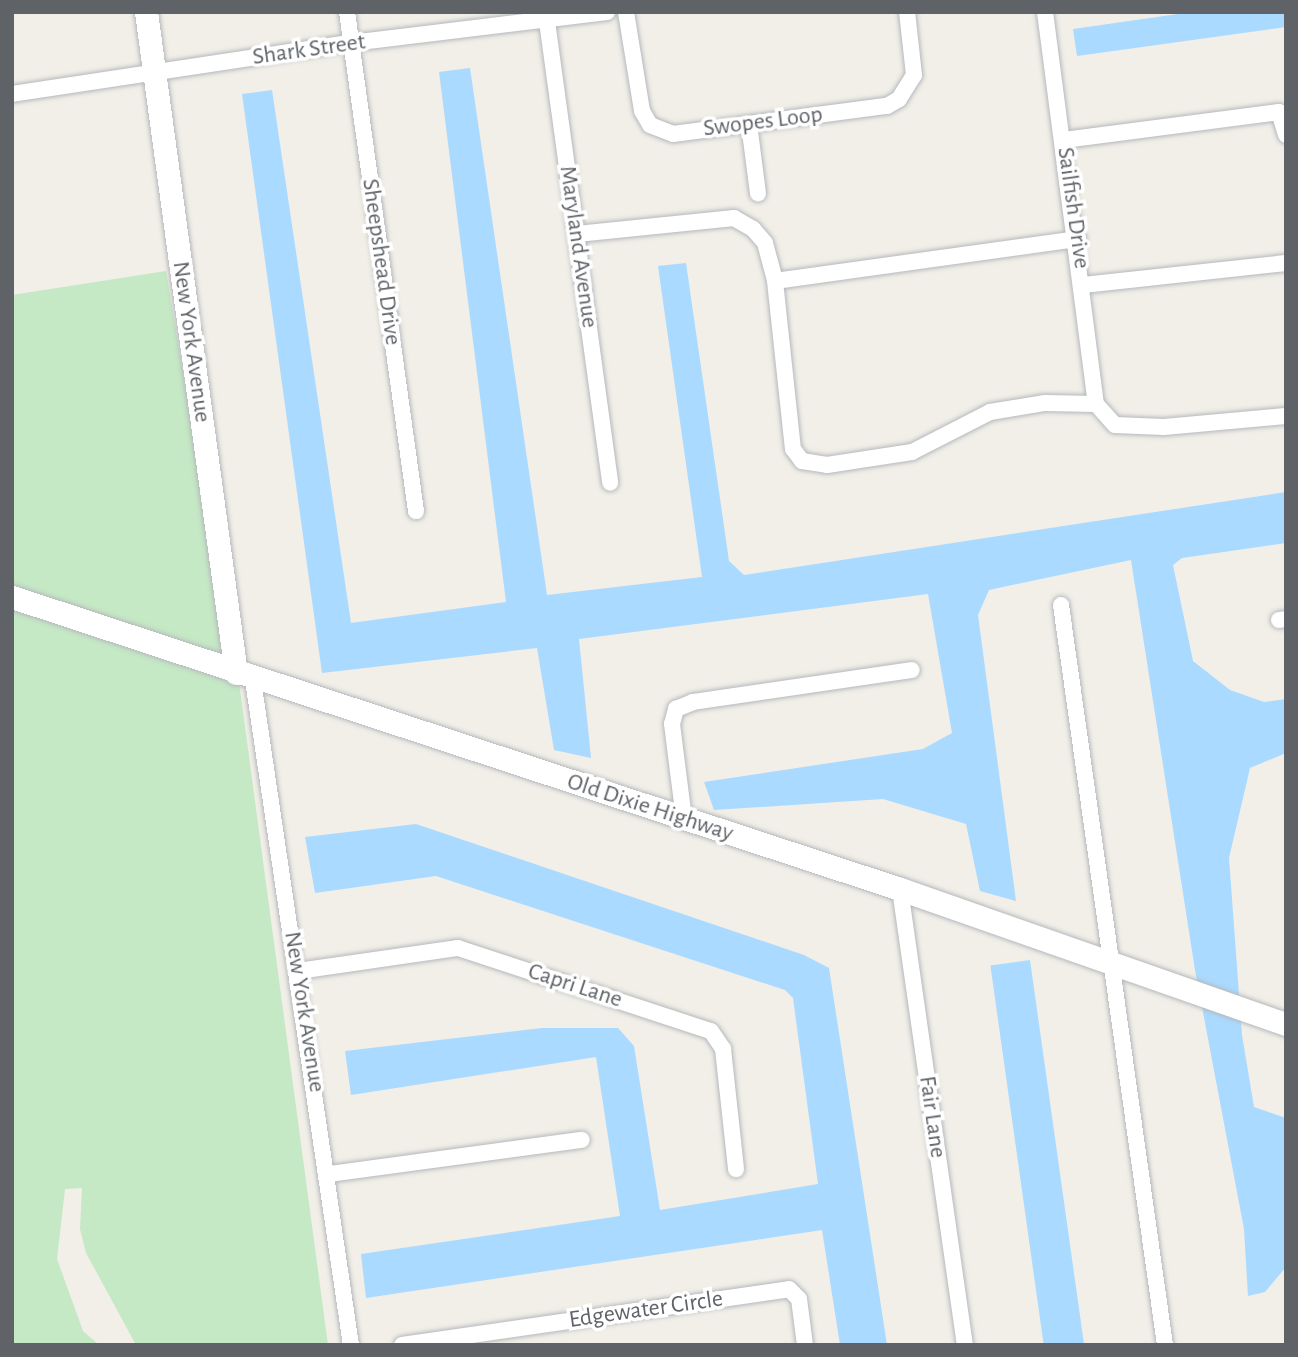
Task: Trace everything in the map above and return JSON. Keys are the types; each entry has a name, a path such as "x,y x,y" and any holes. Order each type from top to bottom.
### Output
{"street":[{"name":"New York Avenue","path":"146,12 244,676 298,971 329,1174 351,1345"},
{"name":"Sheepshead Drive","path":"347,12 416,511"},
{"name":"Shark Street","path":"12,94 351,43 546,17 607,12"},
{"name":"Swopes Loop","path":"626,12 642,111 650,125 673,134 887,106 899,99 914,75 907,12"},
{"name":"Sailfish Drive","path":"1045,12 1078,239 1096,404"},
{"name":"Maryland Avenue","path":"546,17 610,483"},
{"path":"1064,140 1279,111 1286,135"},
{"path":"749,124 758,193"},
{"path":"577,234 734,218 753,229 765,243 775,281 793,449 802,461 827,465 912,452 990,411 1045,402 1096,404 1115,425 1164,427 1286,416"},
{"path":"775,281 1078,239"},
{"path":"1083,285 1286,263"},
{"name":"Old Dixie Highway","path":"12,597 244,676 900,889 1112,966 1286,1024"},
{"path":"1061,605 1165,1345"},
{"path":"684,819 672,724 676,709 692,702 912,670"},
{"name":"Fair Lane","path":"900,889 965,1345"},
{"name":"Capri Lane","path":"298,971 458,948 711,1031 723,1049 736,1168"},
{"path":"329,1174 582,1140"},
{"name":"Edgewater Circle","path":"402,1345 789,1289 799,1299 804,1345"}],"green space":[{"path":"166,271 202,486 226,662 12,585 12,295"},
{"path":"12,605 239,682 328,1345 136,1345 86,1253 80,1229 82,1188 65,1189 57,1259 83,1331 99,1345 12,1345"}],"water":[{"path":"1192,12 1286,12 1286,27 1077,56 1073,29"},
{"path":"470,68 547,595 702,577 658,266 686,263 729,561 744,575 1286,492 1286,543 1182,558 1173,565 1193,661 1230,690 1264,702 1286,699 1286,753 1250,768 1229,858 1242,1035 1254,1107 1286,1118 1286,1267 1265,1292 1248,1296 1244,1229 1195,970 1131,560 989,590 978,615 1016,901 980,891 966,824 883,799 714,810 704,782 923,749 952,733 928,594 579,639 591,758 554,750 537,648 322,673 242,94 272,90 351,623 506,602 439,72"},
{"path":"416,824 804,955 829,968 887,1345 840,1345 822,1230 366,1298 361,1254 620,1216 596,1057 351,1095 345,1051 542,1028 618,1028 634,1046 660,1210 818,1184 793,998 785,990 436,876 315,893 305,837"},
{"path":"1030,960 1084,1345 1044,1345 990,966"}]}
